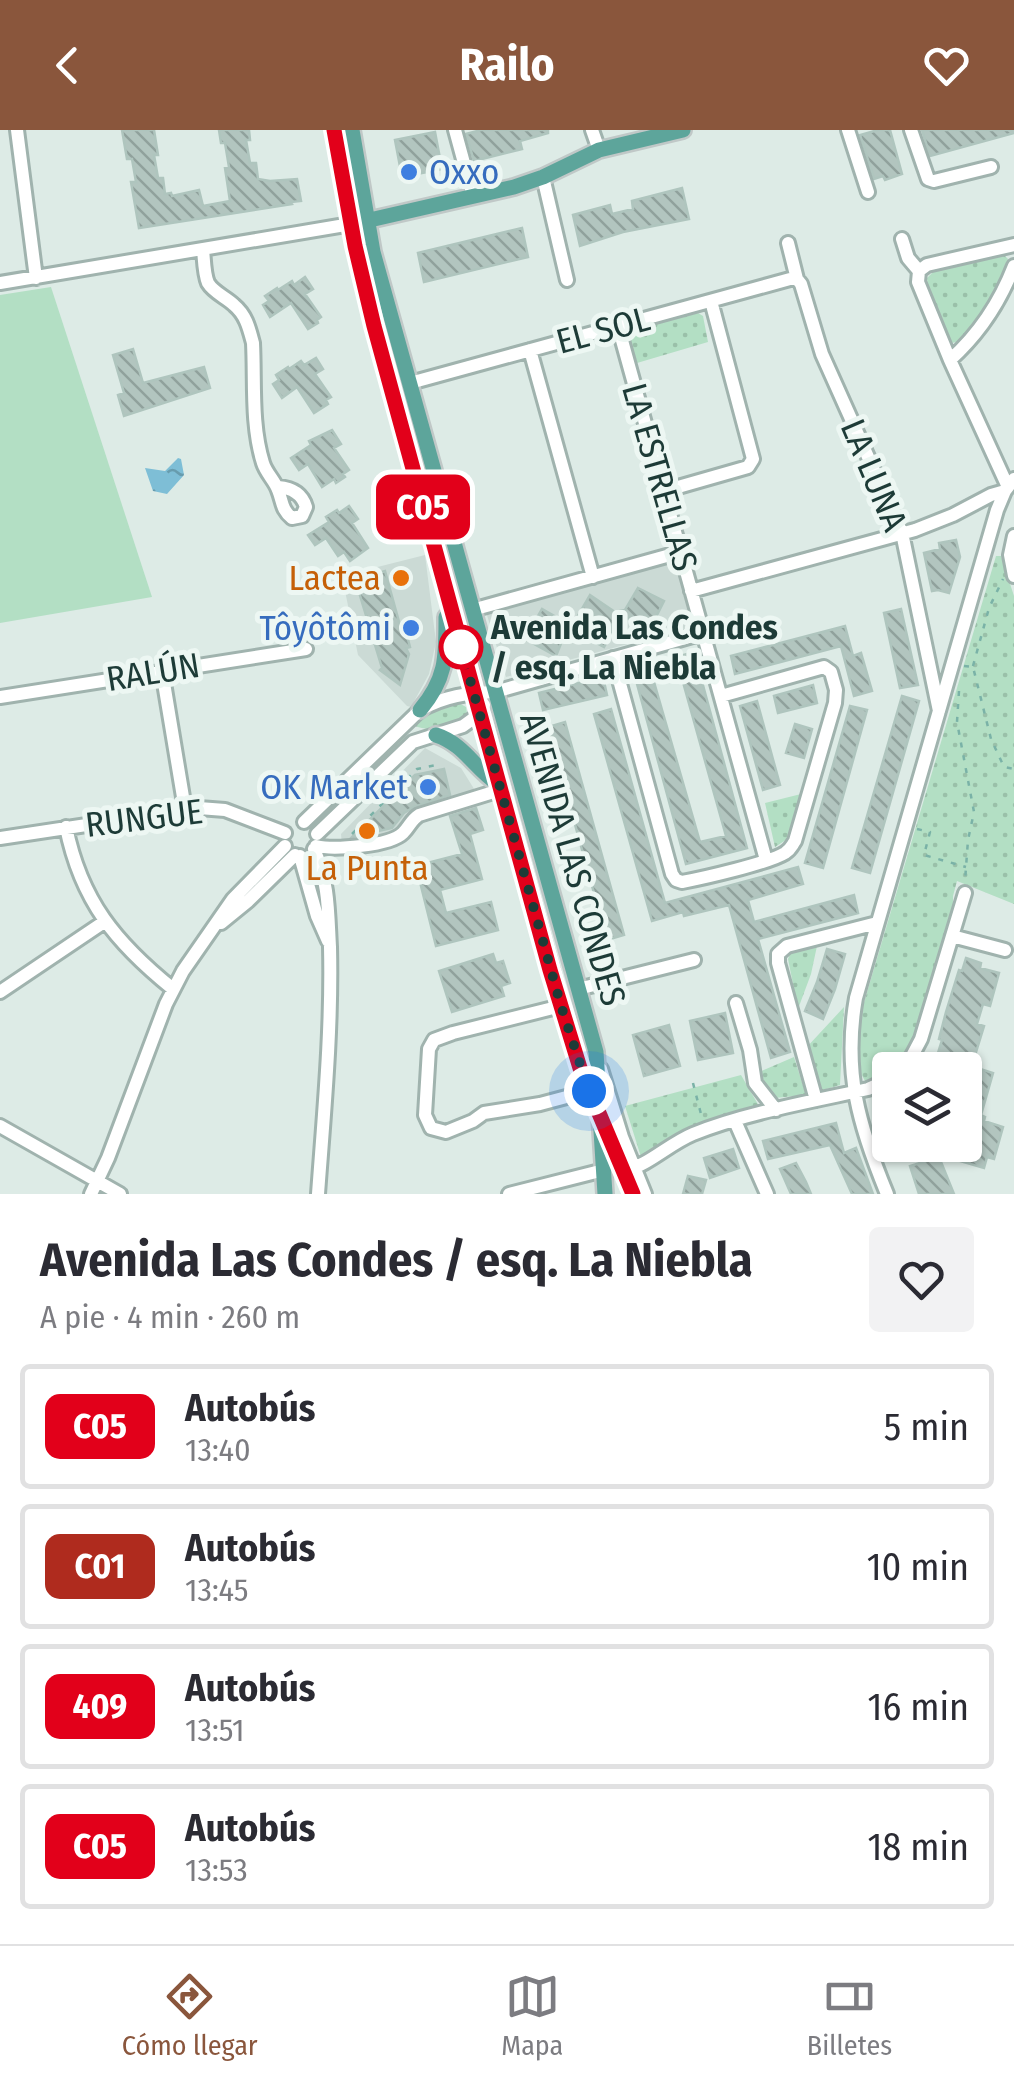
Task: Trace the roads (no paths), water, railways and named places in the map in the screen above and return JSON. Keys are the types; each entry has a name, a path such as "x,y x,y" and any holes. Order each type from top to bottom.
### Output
{"main road":[{"name":"AVENIDA LAS CONDES","path":"334,130 410,383 596,1052"},
{"name":"AVENIDA LAS CONDES","path":"352,130 359,222 374,326 561,1006 600,1118"},
{"path":"359,222 514,187 599,150 683,130"},
{"path":"414,716 437,688 443,671 446,592"},
{"path":"430,736 458,746 500,787"},
{"path":"596,1052 606,1194"}],"street":[{"path":"17,130 36,278"},
{"path":"455,130 473,196"},
{"path":"592,130 599,150"},
{"path":"848,130 868,192"},
{"path":"911,130 928,179 934,181 991,168"},
{"path":"543,177 567,280"},
{"path":"0,283 359,222"},
{"path":"902,239 908,258 919,271 918,282 950,360 1009,485"},
{"name":"LA LUNA","path":"788,243 822,354 902,533 940,714"},
{"path":"919,271 927,265 1014,245"},
{"path":"203,249 210,286 234,304 249,328 257,435 270,480 278,487"},
{"path":"950,360 980,329 1014,266"},
{"name":"EL SOL","path":"410,383 796,279"},
{"path":"664,491 748,467 754,459 710,301"},
{"name":"LA ESTRELLAS","path":"618,326 766,860"},
{"path":"530,350 593,577"},
{"path":"692,590 938,522 1009,485"},
{"path":"887,1194 864,1134 854,1092 853,1016 997,510 1009,485"},
{"path":"1014,536 1010,555 1014,576"},
{"path":"472,610 681,552"},
{"path":"329,944 291,848 292,824 304,822 414,716 446,697 495,692 703,633"},
{"name":"RALÚN","path":"0,697 306,648"},
{"path":"613,658 676,880 686,882 766,860 790,849 836,690 831,672 820,667 721,696"},
{"path":"162,671 186,809"},
{"path":"291,848 310,853 404,749 413,742 462,726 495,692"},
{"path":"414,716 412,734 430,736"},
{"path":"316,843 336,849 395,838 419,815 500,787"},
{"name":"RUNGUE","path":"0,838 186,809 224,810 291,848"},
{"path":"304,822 309,824 316,843 328,893 331,1010 318,1194"},
{"path":"66,828 81,878 104,922 173,989"},
{"path":"94,1188 159,1020 188,963 240,891 291,848"},
{"path":"914,1052 964,894"},
{"path":"0,992 104,922"},
{"path":"816,1100 778,954 787,946 877,922"},
{"path":"952,936 1005,950"},
{"path":"578,989 694,960"},
{"path":"736,1004 755,1083 776,1110"},
{"path":"561,1006 434,1040 428,1050 427,1122 431,1128 446,1132 484,1113 589,1091"},
{"name":"AVENIDA LAS CONDES","path":"596,1052 622,1137 634,1194"},
{"path":"629,1170 705,1129 872,1088"},
{"name":"AVENIDA LAS CONDES","path":"600,1118 645,1194"},
{"path":"735,1120 767,1194"},
{"path":"0,1126 94,1188 120,1194"},
{"path":"509,1194 604,1170"}],"water":[{"path":"178,458 184,475 167,494 153,491 145,468 165,471"}],"place":[{"name":"Oxxo","path":"409,172"},
{"name":"Lactea","path":"401,578"},
{"name":"Tôyôtômi","path":"411,628"},
{"name":"Avenida Las Condes / esq. La Niebla","path":"461,647"},
{"name":"OK Market","path":"428,787"},
{"name":"La Punta","path":"367,831"}]}
